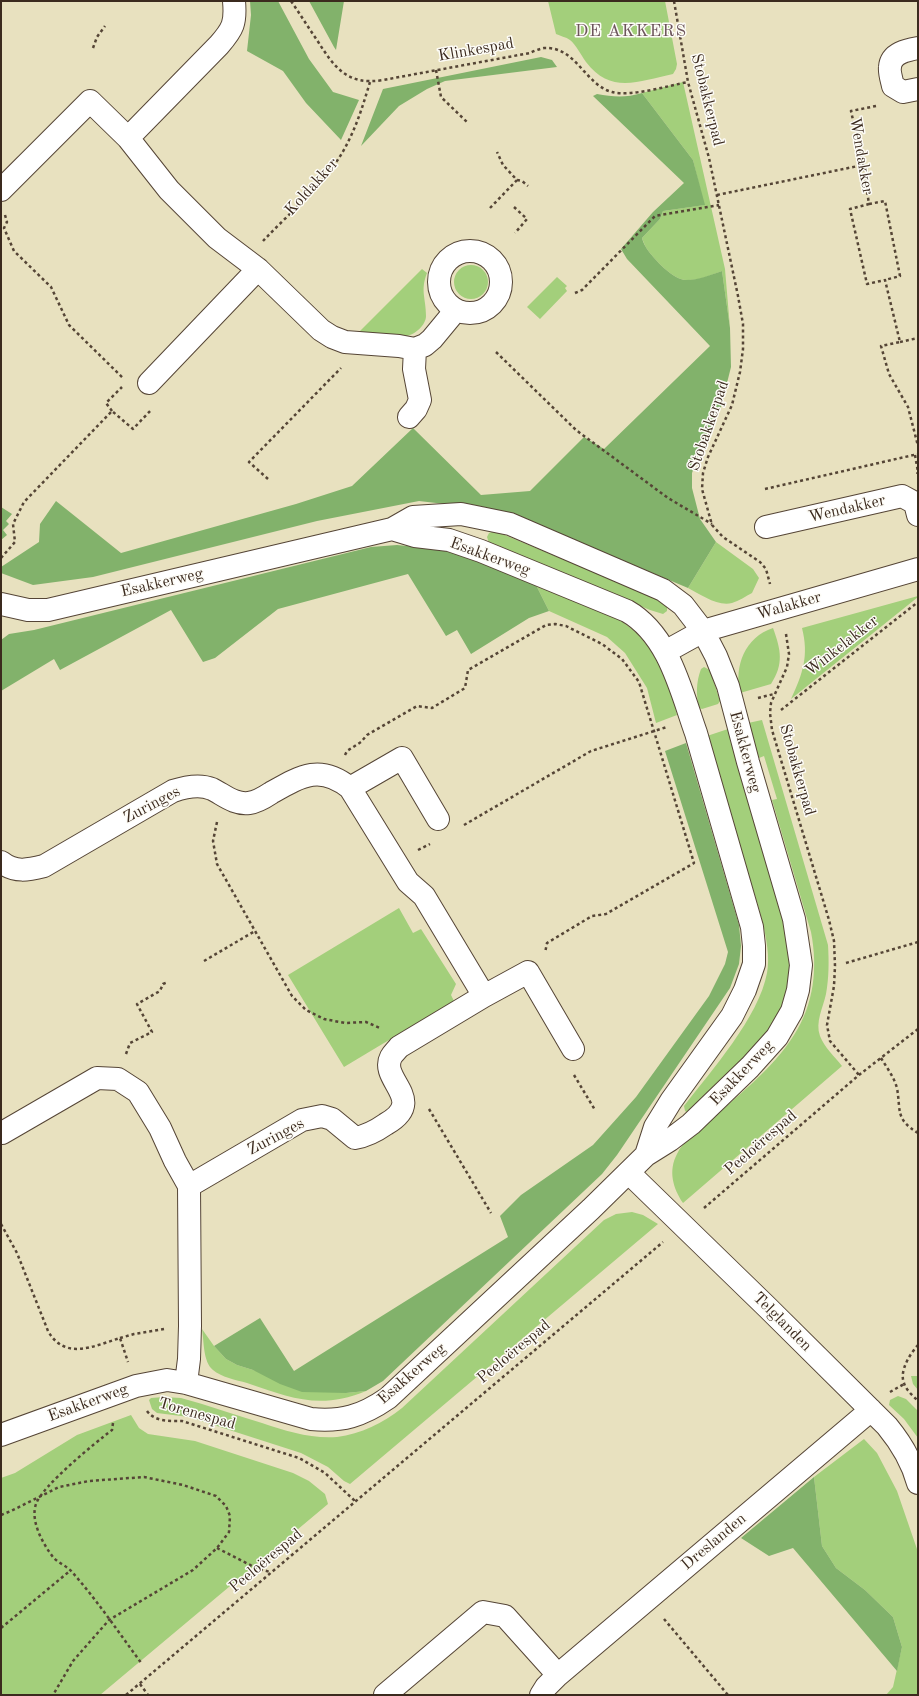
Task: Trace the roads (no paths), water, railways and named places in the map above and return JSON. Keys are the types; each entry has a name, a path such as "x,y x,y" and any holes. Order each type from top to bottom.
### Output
{"street":[{"path":"128,138 232,30 236,14 234,1"},
{"path":"918,48 905,51 894,57 890,66 893,86 904,92 918,89"},
{"path":"2,199 90,101 128,138 169,190 217,238 252,264 321,330 332,337 345,342 399,346 415,349 425,346 432,340 456,310"},
{"path":"149,383 252,264"},
{"path":"409,417 420,400 414,369 415,349"},
{"name":"Wendakker","path":"766,527 902,496 915,503 918,515"},
{"name":"Esakkerweg","path":"1,604 28,610 48,610 392,529 413,517 461,514 510,524 663,590 683,605 703,631 716,656 728,686 748,762 794,919 800,965 798,990 792,1011 777,1037 750,1067 691,1124 670,1140 646,1155 629,1173 400,1387 376,1406 346,1419 329,1421 311,1419 186,1383 167,1380 136,1386 1,1435"},
{"name":"Esakkerweg","path":"392,529 415,536 449,540 481,550 636,616 651,632 665,652 685,701 752,927 754,964 745,990 732,1016 655,1127 646,1155"},
{"name":"Walakker","path":"665,652 703,631 918,570"},
{"path":"438,820 402,758 344,784 408,882 424,896 484,996 528,972 573,1049"},
{"name":"Zuringes","path":"1,862 6,866 21,870 44,866 173,791 195,786 212,789 222,796 243,804 252,803 294,780 321,774 344,784"},
{"name":"Zuringes","path":"189,1186 302,1120 322,1116 332,1119 355,1138 366,1136 398,1117 401,1114 403,1104 402,1094 392,1075 390,1066 391,1057 399,1047 484,996"},
{"path":"2,1133 97,1078 118,1079 138,1092 160,1128 175,1161 189,1186 190,1326 189,1359 186,1383"},
{"name":"Telglanden","path":"629,1173 871,1410 899,1441 908,1457 918,1483"},
{"name":"Dreslanden","path":"541,1695 558,1675 871,1410"},
{"path":"385,1695 483,1612 505,1616 558,1675"}],"district":[{"name":"DE AKKERS","path":"631,32"}]}
